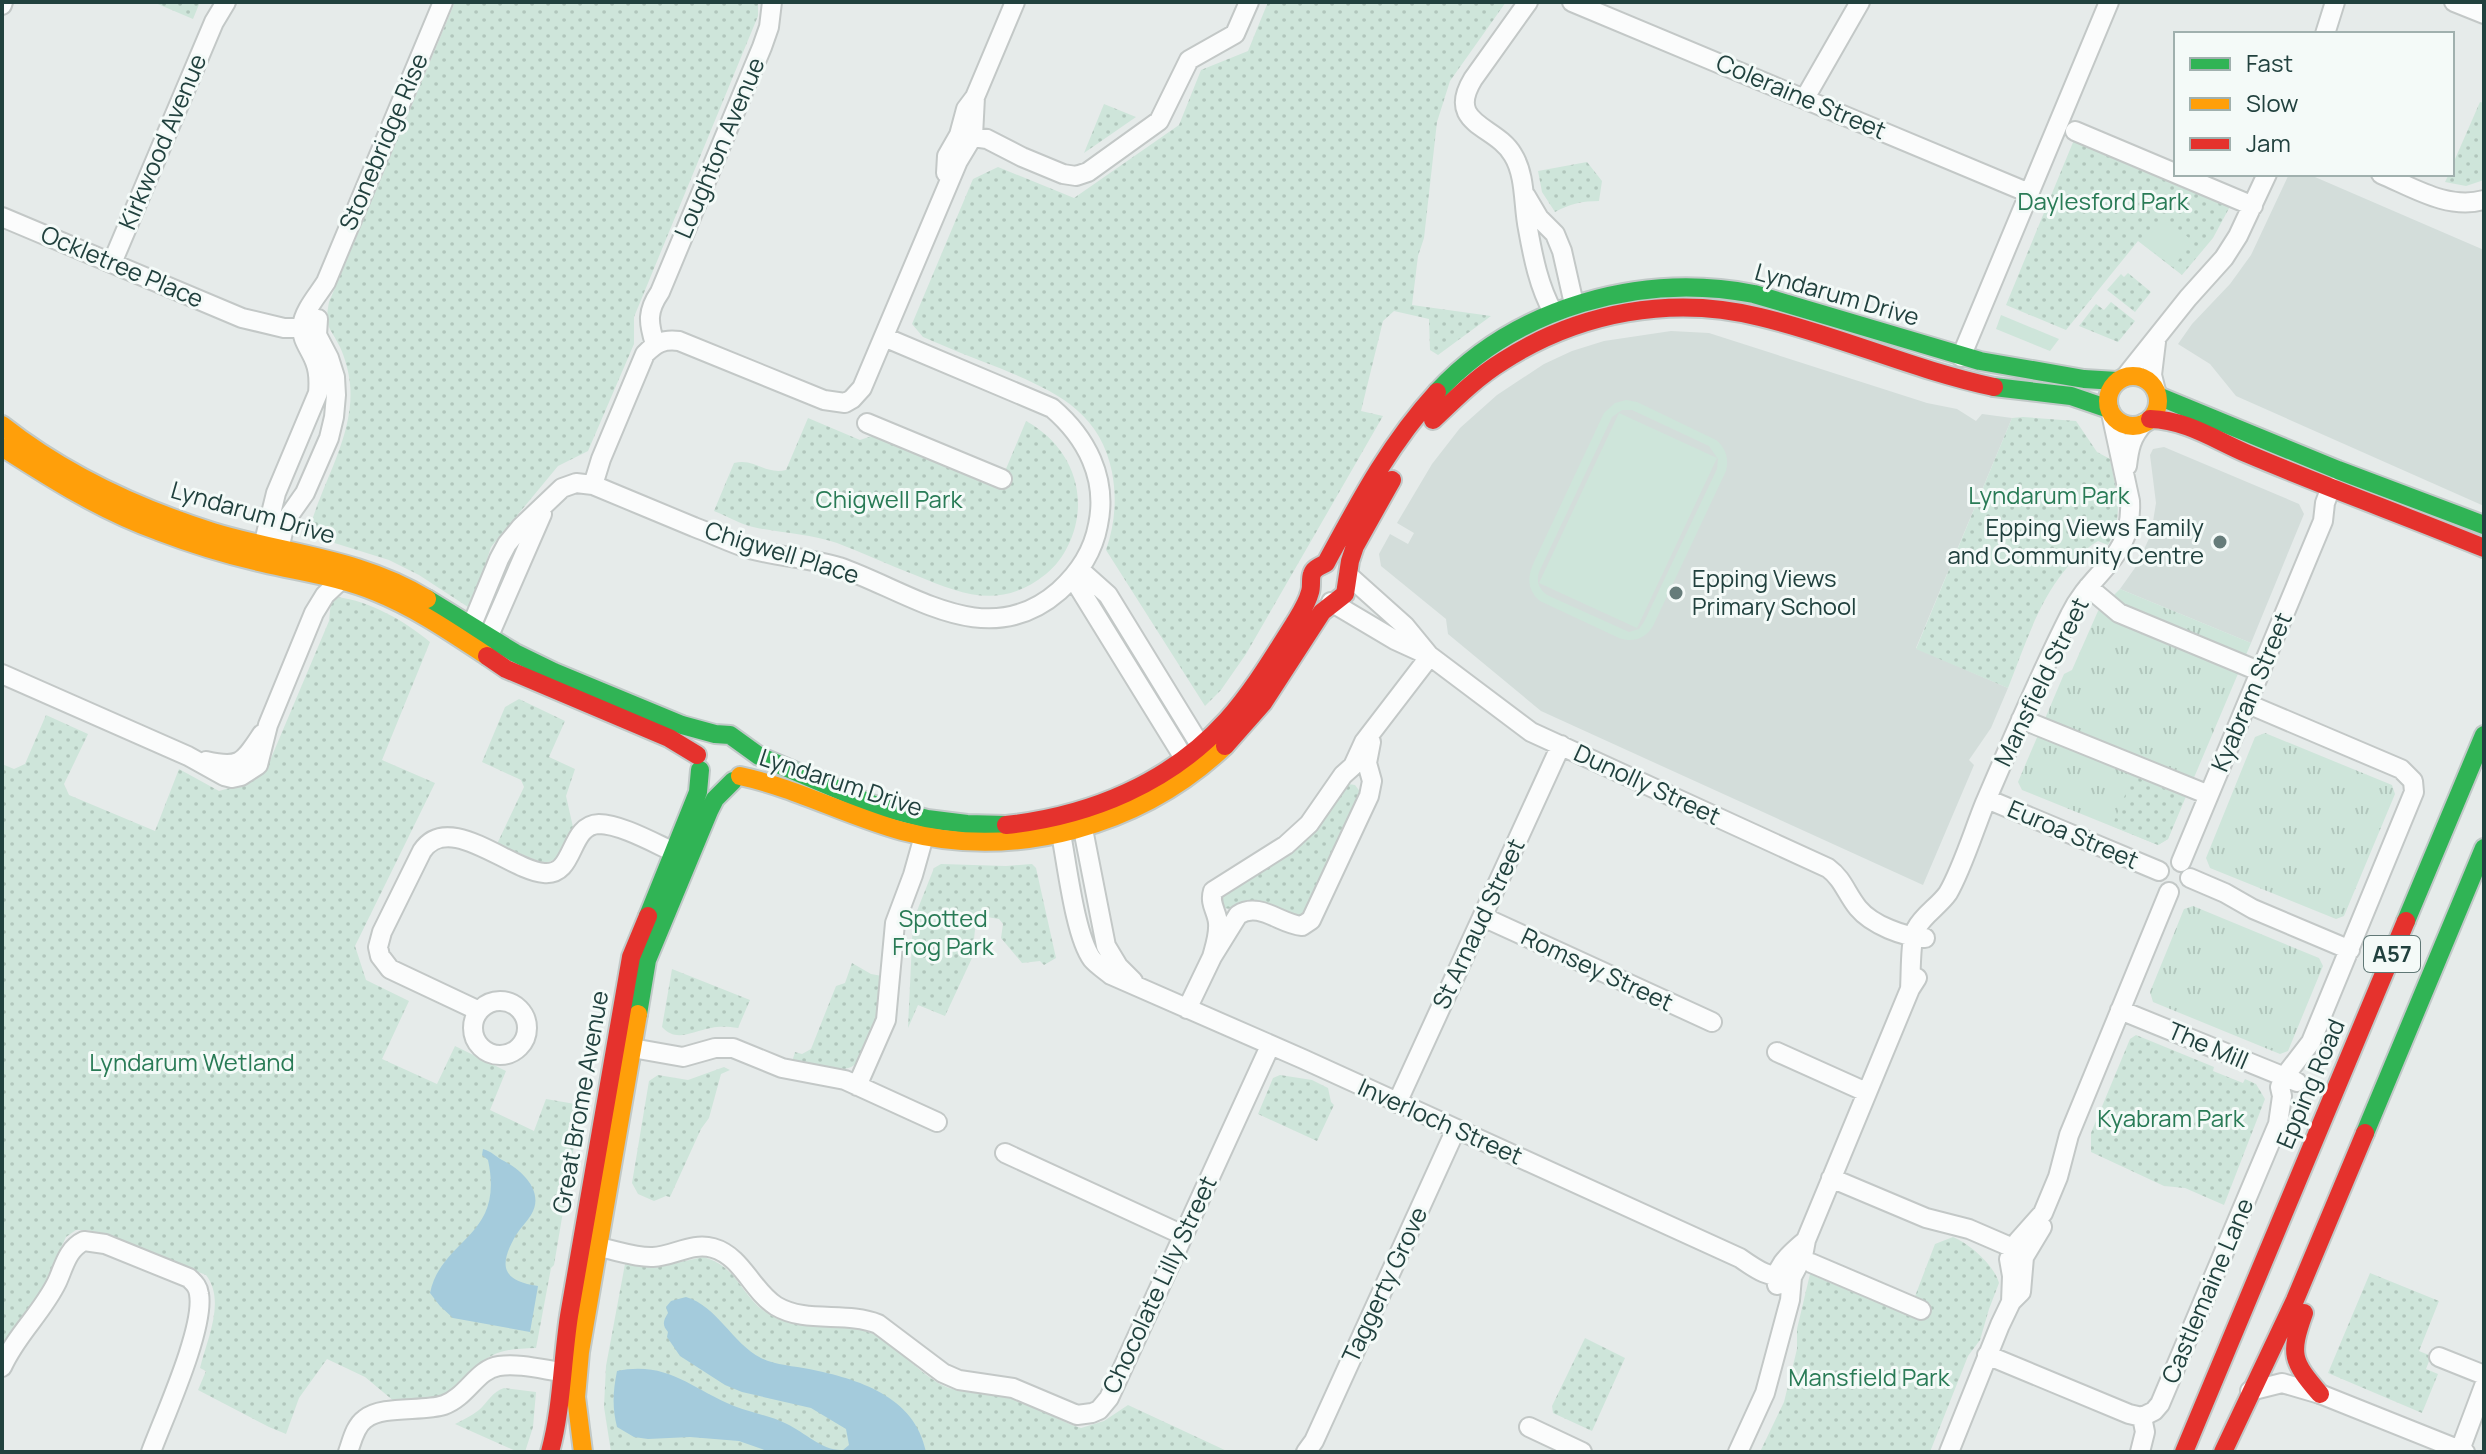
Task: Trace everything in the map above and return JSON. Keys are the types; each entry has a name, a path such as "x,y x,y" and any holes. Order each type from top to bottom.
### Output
{"street":[{"name":"Kirkwood Avenue","path":"214,22 219,2"},
{"name":"Kirkwood Avenue","path":"112,263 214,22 226,2"},
{"name":"Stonebridge Rise","path":"310,333 326,282 443,2"},
{"name":"Loughton Avenue","path":"660,342 660,292 762,47 769,27 772,2"},
{"path":"967,139 966,109 975,97 1015,2"},
{"path":"476,640 546,504 568,485 593,485 645,354 660,342 679,341 837,403 852,399 862,388 947,188 947,156 967,139 987,139 1063,174 1076,176 1088,172 1159,121 1189,60 1235,34 1249,2"},
{"path":"1528,2 1473,79 1464,101 1469,117 1476,125 1496,137 1513,155 1544,294 1567,317"},
{"path":"1805,98 1860,2"},
{"path":"1961,357 2109,2"},
{"path":"2327,28 2335,2"},
{"path":"2327,28 2343,2"},
{"path":"2454,2 2484,14"},
{"name":"Coleraine Street","path":"1576,3 2029,193"},
{"path":"2075,131 2174,173"},
{"path":"2182,176 2253,206"},
{"path":"2266,176 2224,258 2109,394 2110,411 2126,425 2173,419 2220,442 2484,525"},
{"path":"2386,176 2454,203 2471,204 2484,200"},
{"path":"1523,190 1539,218 1555,234 1562,251 1567,317"},
{"name":"Ockletree Place","path":"2,217 242,318 267,334 284,340 310,333"},
{"name":"Lyndarum Drive","path":"1205,753 1258,680 1306,605 1312,574 1326,563 1391,449 1432,397 1486,349 1638,289 1672,286 1719,288 1760,295 1999,366 2086,380 2121,379"},
{"name":"Lyndarum Drive","path":"736,778 780,785 872,821 926,828 984,842 1034,839 1059,825 1146,802 1205,753 1239,732 1274,688 1306,634 1331,602 1345,594 1354,549 1424,430 1468,385 1567,317 1675,307 1718,309 1757,316 1956,378 2081,399 2110,411"},
{"path":"269,556 276,493 318,393 319,377 310,333"},
{"path":"269,556 286,520 305,493 329,438 334,417 335,377 329,358 310,333"},
{"name":"Chigwell Place","path":"593,485 736,544 841,568 945,612 989,619 1027,611 1051,598 1076,574 1098,526 1100,496 1094,462 1084,442 1052,408 884,337"},
{"path":"2147,421 2157,408 2152,375 2157,339"},
{"path":"2121,379 2134,375 2143,377 2157,393 2339,481 2368,500 2484,548"},
{"name":"Mansfield Street","path":"1782,1274 1806,1240 1866,1092 1923,965 1918,934 1943,917 1948,892 1987,799 2070,615 2088,587 2116,556 2127,536 2131,513 2110,411"},
{"name":"Mansfield Street","path":"2126,477 2134,434 2147,421"},
{"path":"867,423 1002,479"},
{"name":"Lyndarum Drive","path":"2,425 34,450 118,496 307,572 380,584"},
{"name":"Lyndarum Drive","path":"2,447 111,512 171,536 269,556 346,563 409,597 476,640 682,725 715,734"},
{"name":"Kyabram Street","path":"2015,1255 2043,1213 2058,1177 2069,1135 2120,1010 2181,880 2209,795 2323,521 2334,507 2339,481"},
{"path":"1326,563 1340,565 1348,575"},
{"path":"307,572 314,613"},
{"path":"1076,574 1108,595 1205,753"},
{"path":"1076,574 1189,766"},
{"name":"Dunolly Street","path":"1348,575 1405,626 1430,656 1521,726 1828,868 1839,876 1861,911 1918,934"},
{"path":"2,674 188,756 224,776 241,776 258,765 268,725 314,613 325,595 341,580"},
{"path":"2088,587 2119,613 2261,672"},
{"path":"1311,590 1321,600 1331,602"},
{"name":"Dunolly Street","path":"1331,602 1395,640 1430,656"},
{"name":"Lyndarum Drive","path":"476,640 506,669 669,738 698,763"},
{"path":"1212,957 1218,930 1211,898 1217,886 1286,845 1309,824 1353,766 1364,742 1375,732 1430,656"},
{"path":"2248,704 2401,769 2413,781 2412,801 2311,1042 2290,1080"},
{"path":"2021,719 2209,795"},
{"path":"1211,898 1223,910 1240,913 1251,910 1295,925 1308,923 1369,796 1372,781 1368,757 1375,732"},
{"path":"715,734 730,735 742,744 747,760 736,778 718,783 710,781 698,763 703,742 715,734"},
{"name":"Epping Road","path":"2184,1452 2484,735"},
{"name":"Lyndarum Drive","path":"742,744 759,756 926,828"},
{"name":"St Arnaud Street","path":"1397,1103 1561,745"},
{"name":"Great Brome Avenue","path":"682,855 701,783 698,763"},
{"name":"Great Brome Avenue","path":"553,1451 569,1373 623,1046 631,957 682,855 715,799 736,778"},
{"path":"1338,782 1353,778 1358,780 1369,796"},
{"name":"Euroa Street","path":"1987,799 2159,871 2161,886 2181,880"},
{"name":"Inverloch Street","path":"1081,820 1106,946 1118,966 1140,988"},
{"path":"479,1011 390,969 380,956 378,947 382,932 422,851 430,841 437,837 460,838 544,873 558,871 565,865 581,832 593,825 613,826 682,855"},
{"name":"Inverloch Street","path":"1059,825 1080,932 1094,961 1111,975 1740,1258 1782,1274"},
{"path":"857,1086 886,1020 895,923 926,828"},
{"path":"2223,1452 2295,1300 2484,848"},
{"path":"2181,880 2225,893 2253,909 2350,950"},
{"path":"1187,1009 1212,957 1240,913"},
{"name":"Romsey Street","path":"1483,917 1712,1022"},
{"name":"The Mill","path":"2120,1010 2290,1080"},
{"path":"623,1046 683,1057 715,1048 733,1048 782,1068 838,1078 937,1122"},
{"name":"Chocolate Lilly Street","path":"590,1245 652,1257 703,1246 717,1249 729,1256 758,1291 785,1311 865,1319 878,1324 950,1377 1013,1388 1070,1413 1085,1415 1099,1410 1109,1398 1270,1046"},
{"path":"1777,1052 1866,1092"},
{"name":"Castlemaine Lane","path":"2142,1417 2160,1404 2278,1124 2282,1096 2280,1087 2290,1080"},
{"name":"Taggerty Grove","path":"1310,1448 1456,1129"},
{"path":"1005,1153 1183,1235"},
{"path":"2320,1394 2294,1358 2293,1342 2346,1210 2356,1154"},
{"path":"1831,1178 1926,1218 1957,1225 2015,1255 2011,1302 1949,1452"},
{"path":"2,1367 14,1343 51,1294 68,1256 84,1241 105,1244 189,1278 197,1287 200,1307 194,1334 151,1452"},
{"path":"1811,1263 1921,1310"},
{"path":"1738,1452 1765,1393 1790,1300 1782,1274"},
{"path":"1987,1355 2142,1417 2145,1432 2140,1452"},
{"path":"2439,1357 2484,1375"},
{"path":"348,1452 356,1430 368,1417 447,1404 460,1397 485,1371 493,1367 511,1366 569,1373"},
{"name":"Great Brome Avenue","path":"569,1373 576,1397 583,1452"},
{"path":"2250,1391 2282,1383 2320,1394 2462,1451 2484,1386"},
{"path":"1529,1427 1582,1452"}],"shaded area":[{"path":"2288,176 2313,176 2484,250 2484,506 2236,396 2210,364 2178,344 2251,255"},
{"name":"Epping Views Primary School","path":"1671,331 1709,333 1927,403 1957,409 1976,421 1982,414 2012,418 1916,648 2008,688 1991,728 1969,760 1974,765 1923,885 1541,711 1448,634 1446,619 1381,566 1379,554 1390,534 1408,544 1414,533 1397,523 1432,464 1460,428 1497,395 1544,364 1572,351 1604,341"},
{"name":"Epping Views Family and Community Centre","path":"2164,447 2299,504 2304,514 2251,643 2120,589 2137,565 2151,534 2156,503 2150,455 2153,449"}],"green space":[{"path":"153,2 200,2 193,19"},
{"path":"455,2 758,2 758,16 634,317 634,344 588,451 558,466 491,547 471,609 419,575 389,560 328,541 310,527 343,439 350,402 346,365 328,322 329,302"},
{"path":"1268,2 1506,2 1450,81 1437,122 1424,238 1418,256 1412,305 1491,316 1438,355 1430,350 1429,319 1394,311 1383,321 1361,411 1383,416 1246,654 1221,690 1205,706 1106,550 1115,502 1112,472 1106,451 1086,418 1056,395 1021,377 923,337 912,324 973,179 998,167 1074,198 1179,125 1201,70 1248,51"},
{"path":"2480,102 2484,103 2484,180 2466,186 2445,182 2448,176 2454,176 2454,161"},
{"path":"1104,104 1136,117 1084,153"},
{"name":"Daylesford Park","path":"2076,135 2233,201 2213,238 2182,275 2138,241 2066,330 2006,305"},
{"path":"1587,162 1602,181 1599,201 1576,204 1555,212 1542,192 1538,171"},
{"path":"2163,218 2193,241 2173,267 2143,244"},
{"path":"2128,273 2151,292 2135,312 2107,290 2121,274 2124,277"},
{"path":"2111,302 2135,321 2118,342 2079,326 2096,304 2104,310"},
{"path":"2001,315 2059,339 2050,351 1996,329"},
{"path":"1626,400 1637,402 1716,440 1727,458 1726,471 1653,626 1634,640 1619,638 1540,601 1530,583 1534,562 1604,413 1615,403","holes":["1622,410 1632,410 1709,446 1718,459 1717,469 1644,622 1639,629 1629,632 1547,595 1540,588 1538,579 1612,417"]},
{"path":"1619,413 1717,458 1637,628 1539,583"},
{"name":"Chigwell Park","path":"808,418 860,440 872,436 875,430 1003,476 1026,421 1056,445 1070,466 1078,504 1070,543 1053,567 1029,585 1013,592 982,596 949,588 837,543 753,527 714,511 734,463 786,470"},
{"name":"Lyndarum Park","path":"2012,418 2076,421 2097,452 2110,459 2118,513 2108,545 2098,541 2080,554 2053,587 2032,626 2008,688 1916,649"},
{"path":"2120,589 2251,643 2168,839 2158,845 2022,790 2018,782 2064,674 2072,670 2098,611"},
{"name":"Lyndarum Wetland","path":"337,597 386,613 430,642 382,760 435,783 355,946 366,980 409,1001 382,1059 437,1084 455,1046 506,1071 490,1110 534,1131 546,1099 581,1105 554,1265 536,1348 495,1354 450,1393 427,1400 395,1402 365,1377 327,1359 299,1398 286,1434 198,1390 206,1371 200,1368 215,1308 212,1285 206,1275 100,1233 76,1230 66,1237 40,1294 2,1346 2,764 14,769 25,764 46,715 88,734 64,784 69,795 155,831 179,769 219,791 250,782 266,770 329,621 331,601"},
{"path":"519,699 565,721 549,757 575,769 566,796 573,827 557,858 545,864 497,844 524,787 521,780 482,762 505,707"},
{"path":"2265,733 2392,785 2395,794 2344,916 2336,919 2210,868 2206,858 2255,737"},
{"path":"2133,776 2185,797 2168,839 2158,845 2112,826"},
{"path":"1348,784 1355,785 1361,793 1306,915 1296,919 1260,902 1229,909 1224,907 1220,894"},
{"name":"Spotted Frog Park","path":"941,864 1032,864 1036,868 1056,958 1044,965 1040,961 1022,963 1001,938 1003,924 999,919 981,916 976,920 972,958 945,1016 918,1005 908,1028 913,921 934,868"},
{"path":"2193,906 2319,958 2323,966 2288,1051 2280,1054 2153,1002 2150,992 2184,909"},
{"path":"852,963 871,974 882,976 874,1030 863,1057 844,1069 792,1062 795,1052 802,1054 811,1049 836,986 845,983"},
{"path":"672,969 750,1000 738,1028 715,1027 685,1035 667,1032 662,1027"},
{"name":"Kyabram Park","path":"2136,1035 2214,1067 2213,1071 2243,1083 2245,1079 2256,1084 2265,1099 2224,1205 2185,1188 2164,1186 2091,1152 2091,1133 2130,1039"},
{"path":"724,1067 730,1070 721,1074 709,1118 670,1197 654,1201 638,1194 632,1183 649,1081 658,1075 688,1080"},
{"path":"1280,1075 1312,1080 1328,1088 1334,1105 1317,1141 1258,1114 1273,1078"},
{"name":"Mansfield Park","path":"1953,1237 1980,1256 1999,1283 1980,1340 1968,1356 1930,1452 1760,1452 1784,1402 1810,1274 1904,1314 1909,1312 1935,1244"},
{"path":"703,1257 726,1269 755,1303 776,1318 873,1334 942,1385 1014,1399 1081,1428 1104,1421 1128,1405 1229,1452 611,1452 604,1407 606,1366 625,1264 654,1268"},
{"path":"2370,1273 2439,1301 2419,1351 2431,1356 2426,1369 2438,1374 2422,1413 2328,1373"},
{"path":"1585,1338 1625,1358 1592,1431 1553,1413 1552,1406"},
{"path":"504,1388 536,1392 533,1427 525,1452 518,1452 455,1424 479,1410"}],"water":[{"path":"483,1149 518,1170 534,1190 535,1206 510,1246 506,1263 510,1276 538,1286 530,1332 453,1318 430,1293 437,1274 480,1222 488,1206 491,1186 488,1160 482,1155"},
{"path":"686,1297 707,1308 741,1343 761,1358 846,1378 882,1393 910,1417 920,1433 926,1452 770,1452 739,1441 634,1437 617,1427 614,1399 617,1371 651,1370 678,1378 734,1406 781,1421 828,1448 843,1450 849,1445 846,1429 811,1408 742,1392 725,1385 680,1356 667,1337 664,1323 668,1313 666,1307 671,1301"}],"traffic: fast":[{"path":"1437,392 1469,362 1504,338 1542,318 1583,303 1625,293 1668,288 1711,288 1754,294 1980,361 2084,379 2117,381"},
{"path":"1994,387 2071,396 2109,409"},
{"path":"2158,396 2338,470 2484,525"},
{"path":"427,599 515,653 554,672 682,725 730,735 759,756 874,805 927,819 1006,825"},
{"path":"2406,921 2484,735"},
{"path":"648,916 698,792 700,770"},
{"path":"638,1014 647,960 709,811 715,799 733,781"},
{"path":"2365,1133 2484,848"}],"traffic: slow":[{"path":"2133,376 2151,383 2158,401 2151,419 2133,426 2115,419 2108,401 2115,383 2133,376"},
{"path":"2,425 50,459 129,501 240,540 322,558 376,574 427,599"},
{"path":"2,447 78,494 137,523 223,553 376,592 419,613 487,656"},
{"path":"740,776 902,831 945,839 988,842 1074,830 1116,816 1192,774 1225,746"},
{"path":"583,1452 576,1397 580,1352 638,1014"}],"traffic: jam":[{"path":"1433,420 1484,374 1532,344 1595,320 1660,308 1727,311 1760,317 1935,372 1994,387"},
{"path":"1006,825 1068,814 1127,793 1180,762 1227,720 1254,686 1301,613 1311,590 1313,572 1326,563 1390,452 1437,392"},
{"path":"2150,419 2189,427 2277,466 2484,548"},
{"path":"1225,746 1263,703 1322,612 1345,594 1355,546 1392,480"},
{"path":"487,656 506,669 669,738 697,755"},
{"path":"550,1452 569,1316 631,957 648,916"},
{"path":"2184,1452 2406,921"},
{"path":"2223,1452 2295,1300 2365,1133"},
{"path":"2304,1313 2296,1339 2296,1357 2320,1394"}],"place":[{"name":"Epping Views Family and Community Centre","path":"2220,542"},
{"name":"Epping Views Primary School","path":"1676,593"}]}
